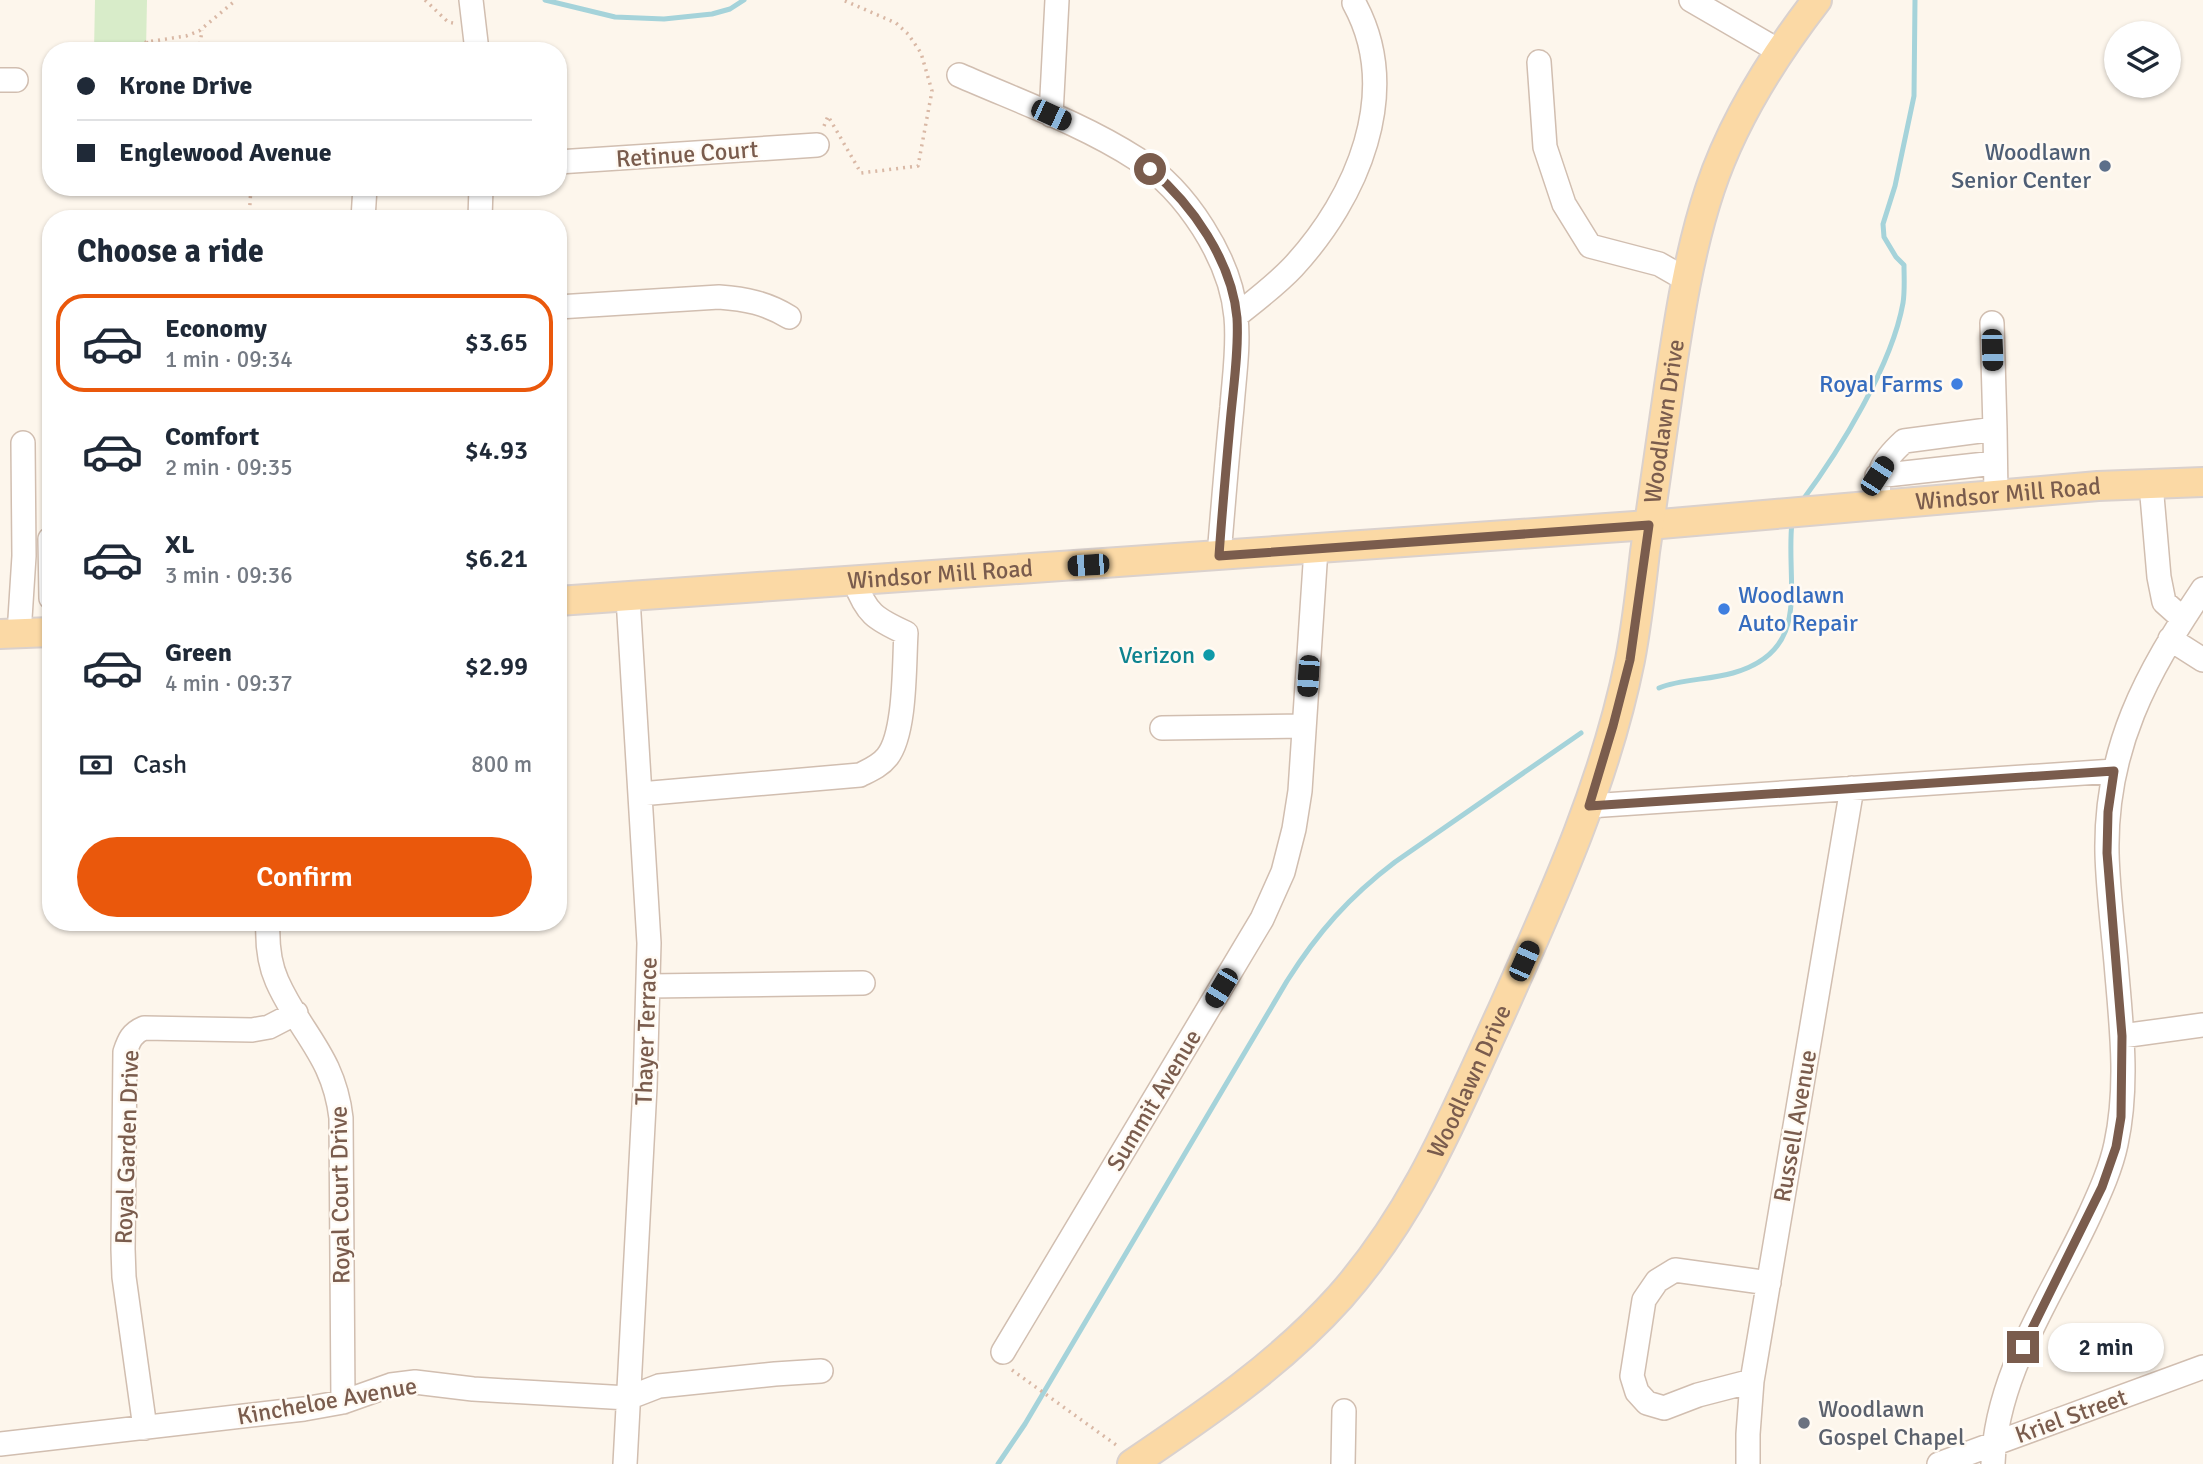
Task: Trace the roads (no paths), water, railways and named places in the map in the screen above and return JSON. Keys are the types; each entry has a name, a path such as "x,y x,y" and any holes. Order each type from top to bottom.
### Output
{"main road":[{"name":"Woodlawn Drive","path":"1134,1462 1238,1391 1290,1349 1340,1297 1394,1227 1438,1152 1562,875 1589,806 1613,726 1630,660 1679,319 1710,189 1727,145 1779,51 1817,0"},
{"name":"Windsor Mill Road","path":"567,601 1649,525 1996,495 2203,482"},
{"path":"9,634 42,632"}],"street":[{"path":"471,0 476,39"},
{"path":"1051,115 1057,0"},
{"path":"1691,0 1779,51"},
{"path":"1237,316 1294,266 1338,207 1356,173 1367,142 1374,108 1375,79 1370,40 1365,22 1354,3"},
{"path":"1539,62 1545,147 1564,204 1590,246 1659,264 1687,280"},
{"path":"959,75 1051,115 1140,160 1186,204 1211,240 1227,280 1237,316 1219,556"},
{"name":"Retinue Court","path":"567,161 817,145"},
{"path":"567,306 719,297 768,304 789,317"},
{"path":"1992,323 1996,495"},
{"path":"1879,505 1877,476 1893,451 1904,441 1995,429"},
{"path":"9,634 24,556 23,443"},
{"path":"1877,476 1995,463"},
{"path":"2151,484 2159,577 2164,602 2183,619"},
{"name":"Summit Avenue","path":"1003,1352 1262,919 1283,872 1300,791 1316,549"},
{"path":"640,794 860,775 879,765 889,755 897,740 906,633 883,623 869,612 862,603 855,582"},
{"path":"1993,1454 2003,1402 2015,1364 2083,1229 2116,1147 2123,1084 2122,1036 2107,853 2108,812 2114,771 2139,696 2170,639 2203,589"},
{"name":"Thayer Terrace","path":"625,1464 649,986 649,943 628,598"},
{"path":"2170,639 2203,660"},
{"path":"1162,728 1304,726"},
{"path":"1589,806 2114,771"},
{"name":"Russell Avenue","path":"1748,1464 1752,1381 1852,788"},
{"name":"Royal Court Drive","path":"268,931 270,961 277,981 321,1054 338,1095 341,1118 342,1402"},
{"path":"649,986 863,982"},
{"name":"Royal Garden Drive","path":"145,1428 124,1277 125,1052 128,1041 135,1032 144,1028 252,1030 269,1027 296,1013"},
{"path":"2122,1036 2203,1025"},
{"path":"1752,1381 1698,1395 1664,1408 1647,1403 1637,1392 1632,1376 1644,1300 1657,1282 1675,1270 1769,1283"},
{"name":"Kriel Street","path":"1939,1464 1993,1454 2203,1367"},
{"name":"Kincheloe Avenue","path":"0,1444 304,1409 342,1402 391,1385 415,1382 473,1389 628,1398 659,1386 821,1371"},
{"path":"1343,1464 1345,1411"}],"waterway":[{"path":"545,0 615,17 664,19 712,14 730,9 744,0"},
{"path":"1802,501 1863,406 1888,353 1903,303 1904,265 1884,237 1883,224 1895,186 1914,96 1915,0"},
{"path":"1659,688 1733,673 1759,662 1775,648 1785,631 1790,612 1792,522"},
{"path":"998,1464 1025,1424 1287,981 1310,947 1349,902 1395,862 1581,733"}],"place":[{"name":"Woodlawn Senior Center","path":"2105,166"},
{"name":"Royal Farms","path":"1957,384"},
{"name":"Woodlawn Auto Repair","path":"1724,609"},
{"name":"Verizon","path":"1209,655"},
{"name":"Woodlawn Gospel Chapel","path":"1804,1423"}]}
